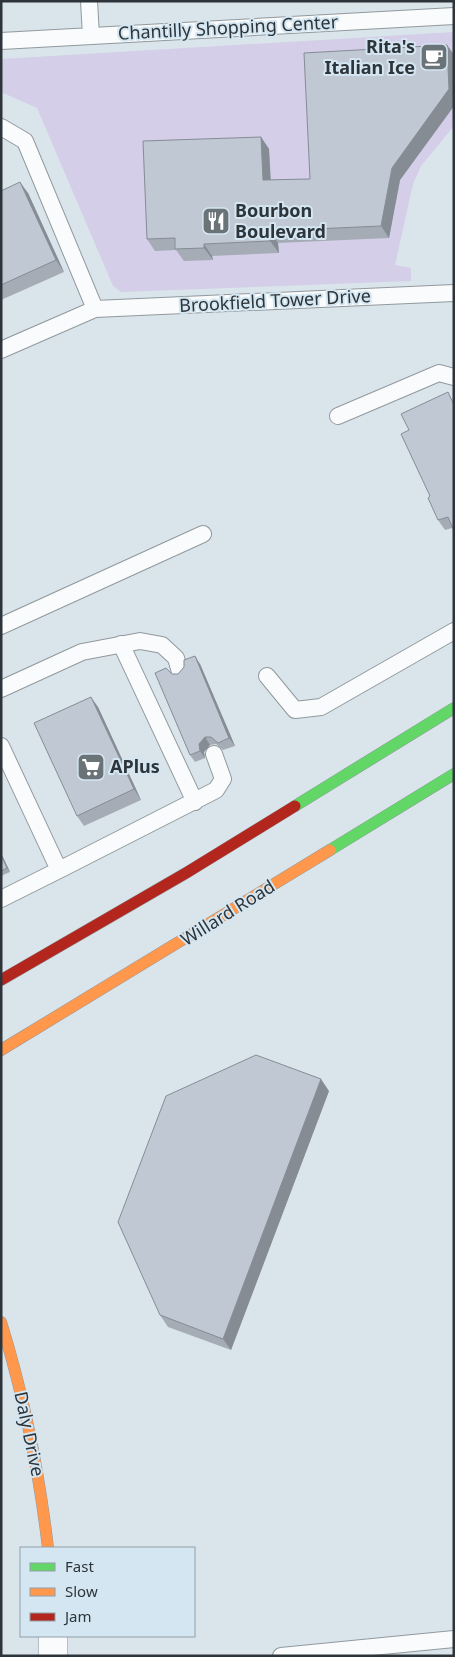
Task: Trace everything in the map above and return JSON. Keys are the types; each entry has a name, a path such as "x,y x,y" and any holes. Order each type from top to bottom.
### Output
{"main road":[{"path":"1,980 186,873 454,708"},
{"name":"Willard Road","path":"1,1050 454,774"},
{"name":"Daly Drive","path":"1,1322 21,1392 35,1455 48,1547"}],"street":[{"path":"53,1637 53,1656"}],"lane":[{"path":"90,1 91,36"},
{"name":"Chantilly Shopping Center","path":"1,41 454,16"},
{"path":"1,128 25,141 95,309"},
{"name":"Brookfield Tower Drive","path":"1,350 95,309 454,293"},
{"path":"338,416 439,373 454,377"},
{"path":"1,626 202,534"},
{"path":"267,676 294,710 321,707 454,631"},
{"path":"1,690 82,652 140,641 162,645 176,658 180,672"},
{"path":"121,644 195,802"},
{"path":"1,746 60,870"},
{"path":"1,899 216,790 223,779 214,754"},
{"path":"281,1656 454,1639"}],"shaded area":[{"path":"454,32 454,126 421,166 413,184 395,265 411,268 411,281 121,292 113,286 37,108 1,92 1,59"}],"building":[{"path":"447,45 449,89 392,168 381,226 270,231 270,241 204,244 204,248 175,249 175,238 147,239 143,141 261,137 263,180 310,179 304,53"},
{"path":"20,182 56,260 1,285 1,191"},
{"path":"448,392 454,405 454,531 448,517 438,520 428,498 430,496 401,434 409,430 401,414"},
{"path":"195,656 229,738 218,743 211,737 205,737 199,744 200,751 190,755 155,673 166,668 172,674 178,674 184,667 184,660"},
{"name":"APlus","path":"91,697 134,789 77,816 34,723"},
{"path":"1,855 7,868 1,871"},
{"path":"256,1055 321,1079 223,1339 160,1315 118,1222 166,1096"}],"traffic: fast":[{"path":"295,806 454,708"},
{"path":"330,850 454,774"}],"traffic: slow":[{"path":"1,1050 330,850"},
{"path":"1,1322 30,1434 48,1547"}],"traffic: jam":[{"path":"1,980 186,873 295,806"}],"place":[{"name":"Rita's Italian Ice","path":"434,57"},
{"name":"Bourbon Boulevard","path":"216,221"},
{"name":"APlus","path":"91,767"}]}
